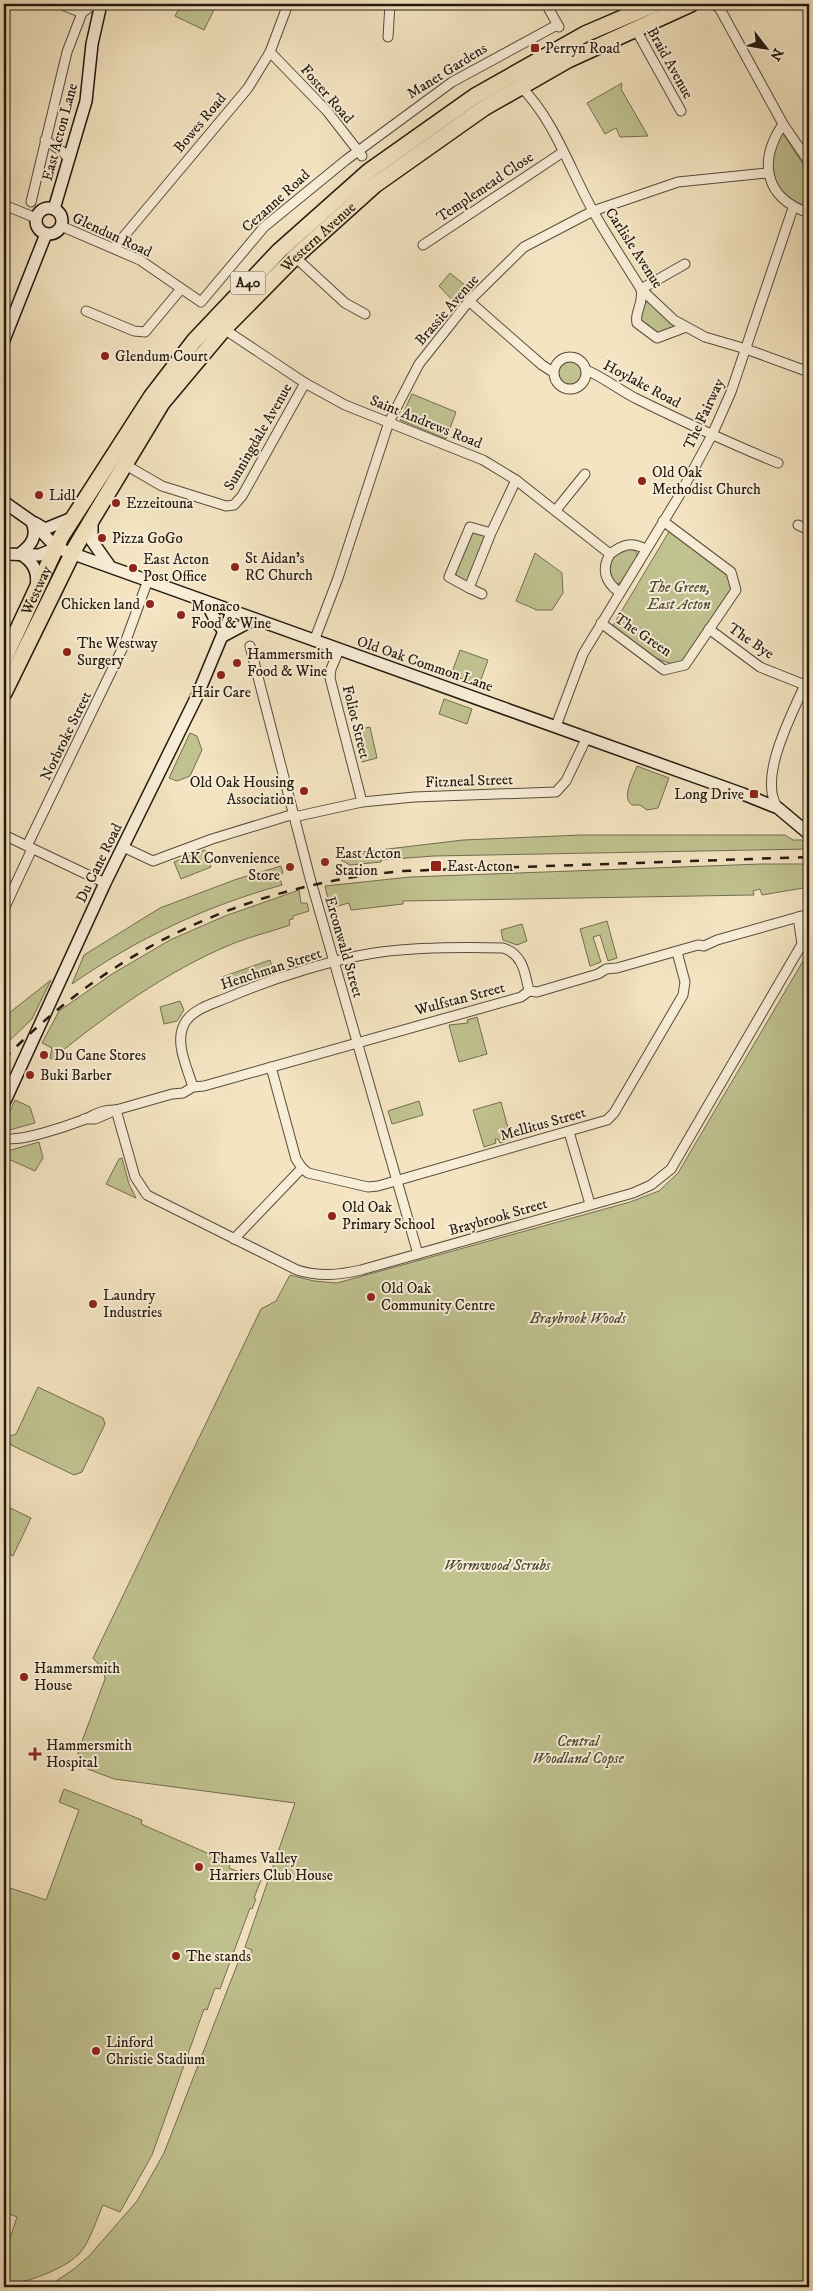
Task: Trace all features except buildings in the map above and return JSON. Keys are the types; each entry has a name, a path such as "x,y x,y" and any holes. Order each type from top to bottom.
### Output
{"highway":[{"name":"Western Avenue","path":"57,548 72,518 151,397 194,341 279,251 369,171 475,96 585,34 655,4"},
{"name":"Western Avenue","path":"54,589 72,553 162,403 224,329 295,257 375,185 484,108 520,86 635,28 691,4"},
{"name":"Westway","path":"4,659 57,548"},
{"name":"Westway","path":"4,693 54,589"}],"street":[{"path":"66,4 65,6 82,13"},
{"name":"Bowes Road","path":"114,248 248,88 270,52 288,4"},
{"path":"388,37 390,4"},
{"name":"Manet Gardens","path":"360,154 399,119 452,82 558,26 546,4"},
{"path":"31,202 62,67 82,13 91,6 101,5"},
{"name":"East Acton Lane","path":"54,209 86,101 92,44 101,5"},
{"path":"717,7 783,124 809,162"},
{"name":"Braid Avenue","path":"635,28 681,110"},
{"name":"Foster Road","path":"270,52 327,111 360,154"},
{"name":"Carlisle Avenue","path":"520,86 528,94 563,152 593,211 641,289 666,314 705,338 746,349 809,372"},
{"path":"783,124 772,139 767,172 776,193 793,208 809,213"},
{"path":"45,140 63,152 69,160"},
{"name":"Templemead Close","path":"423,245 563,152"},
{"name":"Cezanne Road","path":"201,302 264,227 360,154"},
{"name":"Brassie Avenue","path":"314,641 338,578 389,422 419,364 469,301 524,247 593,211 678,182 767,172"},
{"path":"4,205 36,218"},
{"name":"The Fairway","path":"556,726 583,654 679,496 712,435 731,392 793,208"},
{"path":"54,209 60,214 60,226 56,232 46,234 38,230 36,218 41,211 54,209"},
{"name":"Glendun Road","path":"60,226 140,260 201,302"},
{"path":"4,340 46,234"},
{"path":"295,257 345,303 365,314"},
{"path":"685,264 641,289 643,299 636,317 637,323 657,338 686,327"},
{"path":"86,311 134,331 145,332 180,289"},
{"name":"Hoylake Road","path":"469,301 542,365 553,372"},
{"name":"Saint Andrews Road","path":"224,329 306,383 345,405 483,460 516,480 610,554"},
{"name":"Hoylake Road","path":"586,370 584,381 570,390 565,389 556,382 553,372 557,362 566,357 576,358 586,370 615,388 712,435 778,463"},
{"name":"Sunningdale Avenue","path":"124,464 162,486 226,506 234,505 242,496 306,383"},
{"path":"556,510 585,474"},
{"path":"469,588 491,533 516,480"},
{"name":"Old Oak Common Lane","path":"4,502 45,529 72,518"},
{"path":"93,518 90,530 92,541 110,566"},
{"path":"20,554 31,544 35,536 31,521"},
{"name":"Old Oak Common Lane","path":"31,521 57,548 253,620 587,737 778,808 809,834"},
{"name":"The Green","path":"601,623 664,670 685,665 736,590 731,572 663,521"},
{"path":"798,525 809,530"},
{"path":"482,594 448,577 470,527 491,533"},
{"path":"619,592 608,583 604,569 610,554 627,544 646,549"},
{"path":"4,554 39,555 57,548"},
{"path":"20,554 32,562 36,572 37,583 33,597"},
{"name":"Norbroke Street","path":"4,909 30,847 126,643 148,580"},
{"path":"206,602 224,634 253,620"},
{"name":"Du Cane Road","path":"4,1103 105,883 180,734 232,612"},
{"name":"The Bye","path":"709,629 760,667 807,681"},
{"name":"Erconwald Street","path":"250,646 334,963 418,1254"},
{"name":"Foliot Street","path":"340,650 331,669 330,678 362,802"},
{"path":"778,808 770,793 774,761 807,681"},
{"name":"Fitzneal Street","path":"294,816 315,814 320,810 362,802 414,797 556,792 563,786 569,776 587,737"},
{"path":"123,847 153,861 212,839 294,816"},
{"path":"4,835 105,883"},
{"name":"Wulfstan Street","path":"4,1138 16,1139 84,1119 106,1109 116,1110 172,1094 183,1093 193,1086 204,1086 521,997 529,991 537,992 598,974 606,969 616,968 698,945 704,946 717,940 809,914"},
{"name":"Braybrook Street","path":"116,1110 135,1178 142,1190 153,1200 298,1270 318,1275 345,1274 418,1254 642,1190 671,1169 802,944 798,917"},
{"name":"Henchman Street","path":"193,1086 181,1044 182,1029 192,1014 252,987 364,954 392,951 503,948 514,953 520,961 529,991"},
{"name":"Mellitus Street","path":"302,1168 308,1172 368,1187 569,1132 610,1117 683,995 685,982 676,952"},
{"path":"234,1238 302,1168 296,1159 271,1067"},
{"path":"569,1132 590,1204"}],"green space":[{"path":"181,4 217,4 204,30 175,16"},
{"path":"622,83 621,89 648,136 620,137 616,128 605,134 587,103"},
{"path":"782,132 809,173 809,207 792,199 774,178 771,160 774,148"},
{"path":"450,273 471,290 457,305 439,286"},
{"path":"647,302 679,327 660,335 639,321 643,304"},
{"path":"570,360 579,364 583,373 579,382 570,386 561,382 557,373 561,364"},
{"path":"412,394 456,412 446,439 400,420"},
{"name":"The Green, East Acton","path":"670,530 730,576 735,590 684,662 675,664 656,658 636,646 612,627"},
{"path":"473,531 488,534 467,582 456,575 455,572"},
{"path":"631,548 637,553 637,557 621,583 615,584 611,577 611,561 618,553"},
{"path":"535,553 562,573 563,593 552,610 537,610 516,601"},
{"path":"460,650 488,660 479,685 451,675"},
{"path":"444,699 472,709 467,724 439,714"},
{"path":"370,727 377,758 362,762 353,731"},
{"path":"190,733 197,736 202,750 190,776 177,781 169,778"},
{"path":"637,766 669,778 658,808 647,810 640,805 632,805 629,801 629,787"},
{"path":"581,835 785,835 793,840 802,840 809,849 434,856 381,860 381,862 350,865 341,860 348,859 346,854 463,840"},
{"path":"205,850 211,867 181,879 174,862"},
{"path":"761,864 809,864 809,887 762,895 760,889 753,891 754,895 403,901 403,904 351,910 349,903 330,908 325,886 410,877"},
{"path":"281,866 283,873 279,875 282,885 226,903 172,926 121,952 72,984 84,955 160,908 237,879"},
{"path":"299,890 301,903 307,903 309,911 293,916 293,919 289,920 290,925 232,944 183,967 116,1010 52,1059 50,1058 52,1048 42,1043 59,1011 112,974 170,940 225,916"},
{"path":"607,921 617,958 608,961 600,935 593,937 601,962 590,966 580,929"},
{"path":"522,924 527,941 517,945 503,940 501,930"},
{"name":"Wormwood Scrubs","path":"809,951 809,2287 29,2287 50,2285 74,2269 90,2255 137,2201 164,2153 239,1960 247,1963 252,1950 245,1947 295,1803 114,1779 85,1768 79,1759 78,1752 105,1679 104,1670 93,1658 261,1309 276,1301 290,1275 314,1281 337,1283 630,1202 659,1191 678,1173"},
{"path":"270,960 274,973 226,989 222,977"},
{"path":"51,980 32,1019 4,1046 4,1017"},
{"path":"180,1001 184,1010 177,1021 164,1024 160,1007"},
{"path":"477,1017 487,1054 459,1062 449,1025 468,1023 467,1020"},
{"path":"15,1100 30,1107 35,1123 6,1131 4,1124"},
{"path":"419,1101 423,1115 392,1124 388,1111"},
{"path":"501,1102 511,1139 500,1143 498,1139 495,1139 496,1143 484,1147 473,1110"},
{"path":"39,1142 43,1158 35,1171 4,1157 4,1152"},
{"path":"122,1158 129,1184 136,1198 106,1184 119,1159"},
{"path":"38,1387 103,1418 105,1424 82,1472 74,1475 11,1445 8,1437 16,1434"},
{"path":"4,1505 31,1518 13,1556 4,1551"},
{"name":"Linford Christie Stadium","path":"64,1789 142,1820 141,1824 230,1863 229,1868 261,1880 254,1898 256,1899 252,1909 250,1908 220,1989 215,1988 207,2010 204,2009 152,2155 120,2212 103,2205 83,2250 72,2260 33,2279 4,2285 4,2256 17,2217 4,2212 4,1886 46,1900 79,1810 59,1802"}],"railway":[{"path":"4,1059 46,1019 91,984 137,954 186,928 237,907 291,891 346,879 403,871 809,857"}],"place":[{"name":"Perryn Road","path":"535,48"},
{"name":"Glendum Court","path":"105,356"},
{"name":"Old Oak Methodist Church","path":"642,481"},
{"name":"Lidl","path":"39,495"},
{"name":"Ezzeitouna","path":"116,503"},
{"name":"Pizza GoGo","path":"102,538"},
{"name":"St Aidan's RC Church","path":"235,567"},
{"name":"East Acton Post Office","path":"133,568"},
{"name":"Chicken land","path":"150,604"},
{"name":"Monaco Food & Wine","path":"181,615"},
{"name":"The Westway Surgery","path":"67,652"},
{"name":"Hammersmith Food & Wine","path":"237,663"},
{"name":"Hair Care","path":"221,675"},
{"name":"Old Oak Housing Association","path":"304,791"},
{"name":"Long Drive","path":"754,794"},
{"name":"East Acton Station","path":"325,862"},
{"name":"East Acton","path":"436,866"},
{"name":"AK Convenience Store","path":"290,867"},
{"name":"Du Cane Stores","path":"44,1055"},
{"name":"Buki Barber","path":"30,1075"},
{"name":"Old Oak Primary School","path":"332,1216"},
{"name":"Old Oak Community Centre","path":"371,1297"},
{"name":"Laundry Industries","path":"93,1304"},
{"name":"Hammersmith House","path":"24,1677"},
{"name":"Hammersmith Hospital","path":"35,1754"},
{"name":"Thames Valley Harriers Club House","path":"199,1867"},
{"name":"The stands","path":"176,1956"},
{"name":"Linford Christie Stadium","path":"96,2051"}],"park label":[{"name":"Braybrook Woods","path":"578,1318"},
{"name":"Central Woodland Copse","path":"578,1750"}]}
